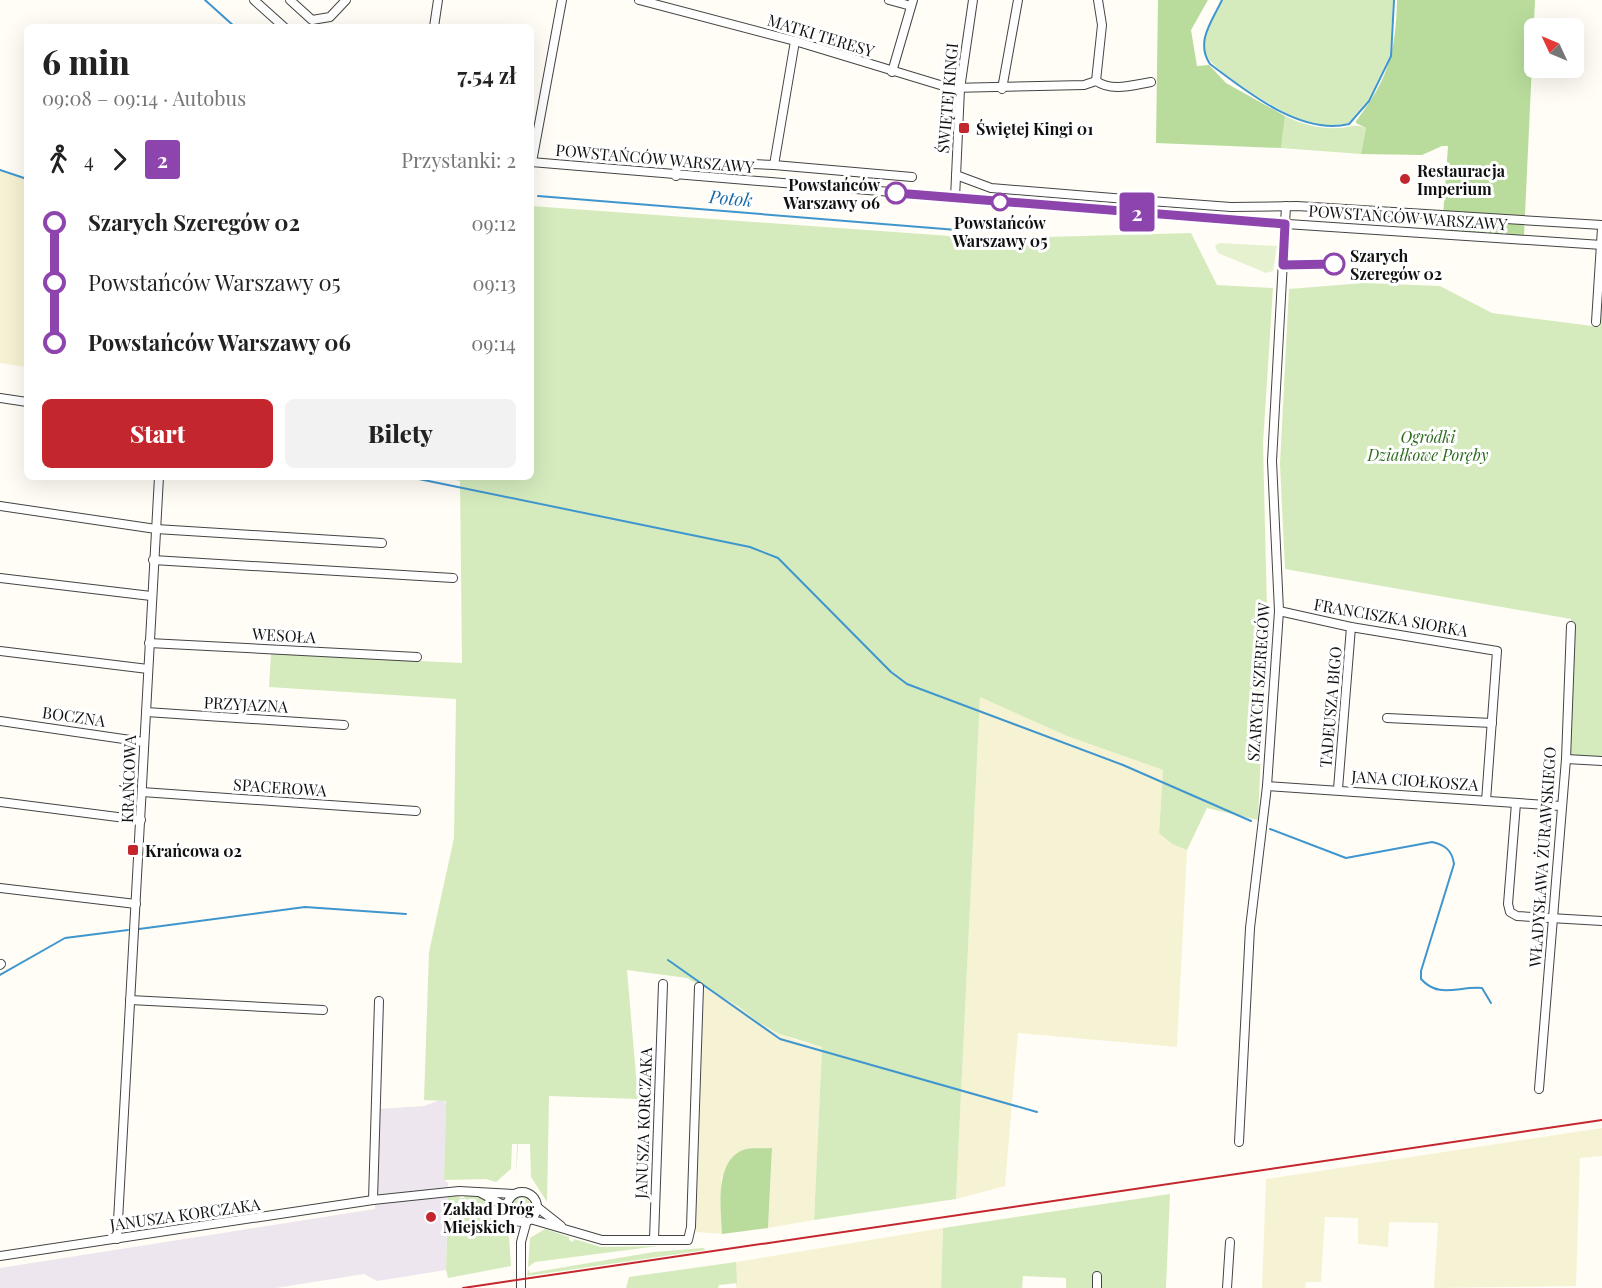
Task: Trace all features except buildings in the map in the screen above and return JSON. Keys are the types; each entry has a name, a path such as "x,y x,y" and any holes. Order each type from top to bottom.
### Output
{"street":[{"path":"254,0 281,24"},
{"path":"290,0 312,20 330,17 346,0"},
{"path":"434,24 438,0"},
{"path":"534,151 562,0"},
{"name":"MATKI TERESY","path":"639,0 795,41 892,72 960,89 1084,85 1096,81 1110,87 1151,82"},
{"path":"889,0 912,3 892,72"},
{"name":"ŚWIĘTEJ KINGI","path":"955,198 960,89 974,0"},
{"path":"1002,89 1018,0"},
{"path":"1096,81 1102,25 1098,0"},
{"path":"774,165 795,41"},
{"path":"676,176 677,161 774,165 912,177"},
{"name":"POWSTAŃCÓW WARSZAWY","path":"534,162 676,176 1285,224 1602,245"},
{"path":"956,175 991,188 1231,207 1286,206 1602,227 1596,322"},
{"name":"SZARYCH SZEREGÓW","path":"1239,1142 1250,928 1267,786 1279,611 1272,461 1286,206"},
{"path":"0,398 24,402"},
{"name":"KRAŃCOWA","path":"117,1239 159,480"},
{"path":"0,506 156,529 382,543"},
{"path":"153,560 453,578"},
{"path":"0,578 151,596"},
{"name":"FRANCISZKA SIORKA","path":"1279,611 1351,627 1497,651 1492,723"},
{"name":"WŁADYSŁAWA ŻURAWSKIEGO","path":"1539,1089 1566,759 1571,626"},
{"name":"TADEUSZA BIGO","path":"1338,789 1351,627"},
{"name":"WESOŁA","path":"149,644 417,657"},
{"path":"0,651 148,669"},
{"name":"PRZYJAZNA","path":"146,712 344,724"},
{"path":"1387,718 1492,723 1486,801"},
{"name":"BOCZNA","path":"0,721 144,742"},
{"path":"1566,759 1602,761"},
{"name":"JANA CIOŁKOSZA","path":"1267,786 1338,789 1561,806"},
{"name":"SPACEROWA","path":"142,792 416,812"},
{"path":"0,802 141,820"},
{"path":"1516,803 1508,904 1510,912 1517,916 1602,921"},
{"path":"0,888 136,904"},
{"name":"JANUSZA KORCZAKA","path":"654,1239 663,984"},
{"path":"514,1219 561,1226 602,1240 688,1240 699,987"},
{"path":"130,1000 323,1010"},
{"path":"373,1200 379,1001"},
{"path":"475,1191 507,1206 514,1219 521,1242 521,1288"},
{"name":"JANUSZA KORCZAKA","path":"0,1256 373,1200 475,1191 514,1194"},
{"path":"507,1206 514,1194 520,1192 531,1194 537,1207 561,1226"},
{"path":"521,1242 529,1220 537,1207"},
{"path":"1227,1288 1230,1242"},
{"path":"1096,1288 1097,1276"}],"shaded area":[{"path":"0,170 24,178 24,367 0,363"},
{"path":"980,696 1067,736 1163,770 1159,833 1172,844 1187,850 1177,1047 1018,1033 1005,1186 956,1199"},
{"path":"704,988 738,1006 758,1022 795,1040 822,1047 814,1220 768,1228 772,1149 743,1150 721,1178 722,1234 696,1232"},
{"path":"443,1099 446,1104 444,1180 448,1183 446,1270 377,1281 364,1274 276,1288 0,1288 0,1268 375,1209 378,1109 424,1106"},
{"path":"1602,1128 1602,1156 1580,1158 1576,1286 1434,1288 1438,1223 1389,1222 1388,1247 1358,1244 1358,1218 1325,1217 1321,1282 1306,1282 1305,1288 1262,1288 1266,1179"},
{"path":"943,1228 941,1288 736,1288 736,1262"}],"green space":[{"path":"1158,0 1208,0 1191,30 1197,66 1209,65 1226,83 1285,116 1281,148 1156,143"},
{"path":"1223,0 1393,0 1390,55 1368,100 1348,123 1322,125 1298,119 1276,108 1231,79 1209,59 1204,45 1207,32"},
{"path":"1397,0 1535,0 1534,18 1524,18 1524,78 1531,78 1524,236 1442,230 1448,146 1442,146 1422,155 1361,154 1366,128 1356,121 1383,78 1392,50"},
{"path":"1285,116 1317,127 1366,128 1361,154 1281,148"},
{"path":"534,206 950,236 1046,237 1191,233 1217,285 1273,288 1263,443 1267,610 1258,820 1207,808 1187,850 1172,844 1159,833 1163,770 1067,736 980,697 956,1199 814,1220 822,1047 780,1034 758,1022 738,1006 687,978 627,970 638,1099 549,1096 547,1202 531,1177 530,1144 518,1144 516,1177 517,1144 512,1144 511,1169 496,1182 486,1179 444,1180 446,1101 424,1100 429,952 454,838 456,699 269,687 271,654 462,663 460,481 456,480 534,480"},
{"path":"1219,243 1277,246 1273,271 1266,273 1218,253 1215,246"},
{"name":"Ogródki Działkowe Poręby","path":"1364,283 1440,286 1492,313 1600,327 1602,307 1602,761 1566,759 1571,619 1285,569 1280,464 1289,289"},
{"path":"772,1148 768,1228 722,1234 721,1187 727,1165 743,1150"},
{"path":"448,1194 458,1194 460,1198 464,1198 465,1194 490,1199 490,1210 509,1237 511,1266 448,1278 446,1270"},
{"path":"1170,1194 1166,1288 1066,1288 1066,1278 1023,1276 1022,1288 941,1288 943,1228"},
{"path":"521,1197 528,1200 531,1207 528,1214 521,1217 514,1214 511,1207 514,1200"},
{"path":"545,1229 569,1237 569,1240 573,1242 574,1239 601,1247 658,1246 535,1262 528,1267 530,1238"},
{"path":"703,1248 706,1250 527,1276 528,1269 530,1273 654,1252"},
{"path":"736,1262 737,1283 719,1285 718,1288 626,1288 629,1277"}],"waterway":[{"name":"Potok","path":"205,0 232,24"},
{"path":"1222,0 1205,40 1204,48 1210,64 1275,109 1312,123 1331,126 1349,124 1369,101 1391,56 1394,0"},
{"path":"0,170 24,178"},
{"name":"Potok","path":"538,196 957,230"},
{"path":"424,480 750,547 778,558 891,672 907,684 1123,765 1251,821"},
{"path":"1270,829 1346,858 1432,842 1447,849 1452,855 1454,864 1421,971 1421,979 1435,989 1482,988 1491,1003"},
{"path":"139,929 305,907 406,914"},
{"path":"0,975 65,938 128,930"},
{"path":"668,960 780,1039 1037,1112"}],"railway":[{"path":"463,1288 1602,1120"}],"bus line":[{"name":"2","path":"896,193 1285,224 1283,265 1334,264"}],"place":[{"name":"Świętej Kingi 01","path":"964,128"},
{"name":"Restauracja Imperium","path":"1405,179"},
{"name":"Powstańców Warszawy 06","path":"896,193"},
{"name":"Powstańców Warszawy 05","path":"1000,202"},
{"name":"Szarych Szeregów 02","path":"1334,264"},
{"name":"Krańcowa 02","path":"133,850"},
{"name":"Zakład Dróg Miejskich","path":"431,1217"}]}
